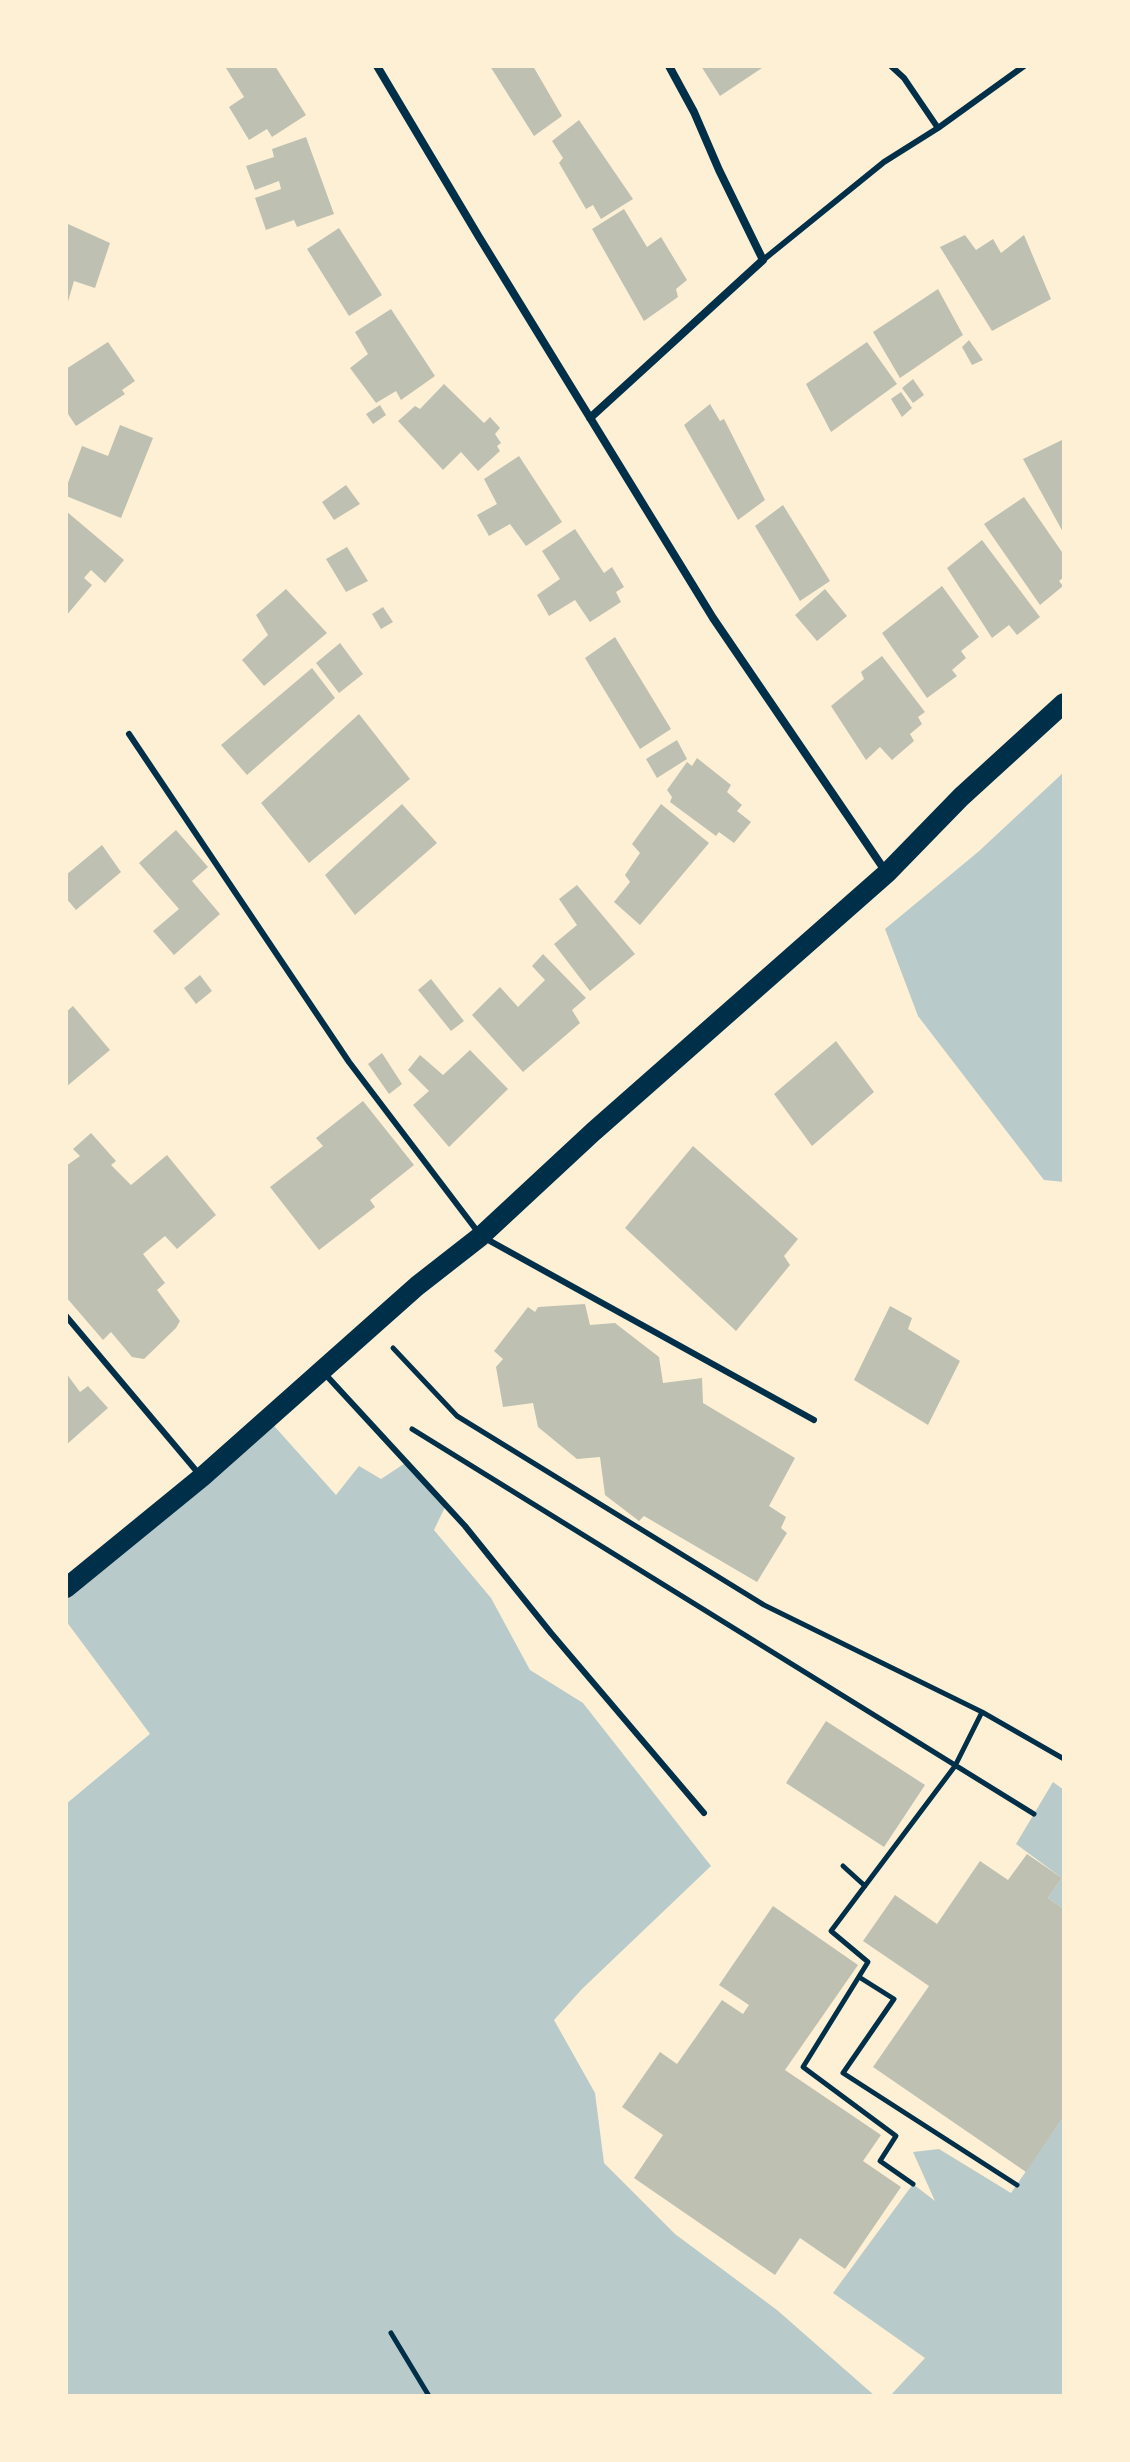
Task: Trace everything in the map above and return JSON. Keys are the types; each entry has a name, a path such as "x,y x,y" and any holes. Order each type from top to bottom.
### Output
{"main road":[{"path":"66,1588 202,1477 321,1369 481,1236 593,1132 887,873 961,797 1064,703"}],"street":[{"path":"377,66 713,618 887,873"},
{"path":"590,418 763,260 694,112 669,66"}],"lane":[{"path":"891,66 904,78 938,128"},
{"path":"763,260 884,162 938,128 1024,66"},
{"path":"129,734 349,1062 481,1236 814,1420"},
{"path":"66,1316 202,1477"},
{"path":"321,1369 465,1526 704,1813"}],"path":[{"path":"372,1325 457,1416 764,1605 982,1712 1064,1759"},
{"path":"406,1425 1034,1814"},
{"path":"913,2184 880,2161 896,2136 803,2067 868,1962 831,1931 955,1766 982,1712"},
{"path":"843,1866 865,1886"},
{"path":"859,1977 894,1999 843,2073 1017,2185"},
{"path":"391,2333 429,2396"}],"shaded area":[{"path":"1064,772 1064,1182 1044,1180 918,1016 885,929 978,852"},
{"path":"267,1418 336,1495 359,1466 381,1479 407,1462 446,1505 434,1530 491,1598 530,1670 583,1703 711,1866 582,1989 554,2020 595,2093 604,2163 675,2234 777,2310 875,2396 66,2396 66,1804 150,1734 66,1621 66,1588"},
{"path":"1053,1782 1064,1790 1064,1909 1048,1898 1062,1878 1016,1844"},
{"path":"1064,2116 1064,2396 890,2396 925,2358 833,2293 913,2184 935,2201 913,2152 939,2149 1011,2193"}],"building":[{"path":"275,66 306,115 272,137 267,129 249,140 229,107 244,97 226,68"},
{"path":"490,66 533,66 562,116 534,136"},
{"path":"701,66 765,66 720,96"},
{"path":"579,120 633,199 601,219 593,205 586,209 559,163 563,158 552,141"},
{"path":"306,137 334,214 297,227 294,220 266,230 255,198 281,189 279,181 255,190 246,166 274,157 272,149"},
{"path":"624,209 647,247 661,237 687,280 676,289 678,297 644,321 592,229"},
{"path":"68,224 110,243 95,288 74,281 67,305"},
{"path":"339,228 382,295 349,316 307,249"},
{"path":"965,235 976,250 993,239 1001,253 1024,235 1051,299 992,331 940,247"},
{"path":"938,289 963,335 900,378 873,332"},
{"path":"391,309 435,376 401,400 396,391 376,403 350,368 368,354 355,332"},
{"path":"969,340 983,360 972,365 962,347"},
{"path":"108,342 135,381 122,390 125,394 76,426 66,411 66,369"},
{"path":"867,342 897,384 831,432 806,384"},
{"path":"913,379 924,395 913,403 902,388"},
{"path":"444,384 484,423 490,417 500,428 495,434 501,443 497,446 500,451 478,471 461,452 443,470 398,421 415,406 420,409"},
{"path":"901,392 912,408 902,417 891,399"},
{"path":"710,404 720,421 724,419 765,500 738,520 684,425"},
{"path":"380,405 386,415 373,424 366,414"},
{"path":"120,425 153,438 121,518 66,496 66,488 82,446 108,456"},
{"path":"1064,439 1064,534 1023,459"},
{"path":"519,456 562,522 526,546 510,524 489,536 477,515 497,504 484,479"},
{"path":"346,485 360,504 334,520 322,502"},
{"path":"1024,497 1064,555 1064,577 1059,581 1063,586 1040,605 984,524"},
{"path":"783,505 830,581 800,601 755,526"},
{"path":"66,511 124,560 105,583 91,570 84,578 92,585 66,616"},
{"path":"575,529 604,573 612,567 624,587 616,592 621,602 590,622 575,600 549,616 537,595 560,579 542,551"},
{"path":"982,540 1040,617 1017,635 1009,625 992,638 947,568"},
{"path":"347,547 368,581 346,592 326,559"},
{"path":"942,586 979,637 961,651 966,658 952,670 957,676 927,698 882,633"},
{"path":"286,589 327,633 264,686 242,660 268,635 256,615"},
{"path":"825,589 847,616 817,641 795,615"},
{"path":"383,607 393,622 381,629 372,614"},
{"path":"615,637 671,729 640,749 585,658"},
{"path":"340,643 363,674 339,693 316,663"},
{"path":"882,656 925,712 918,717 922,724 910,734 914,741 892,760 880,747 866,760 831,706 864,679 861,672"},
{"path":"312,668 335,698 247,775 221,745"},
{"path":"359,714 410,779 309,863 261,803"},
{"path":"677,740 687,759 657,778 646,759"},
{"path":"697,758 731,785 727,792 742,805 737,811 751,822 734,843 719,832 716,836 670,802 672,797 667,790 687,762 692,766"},
{"path":"402,804 437,843 355,915 325,875"},
{"path":"661,804 709,843 640,925 614,902 630,882 625,875 640,853 632,844"},
{"path":"176,830 208,867 192,881 220,914 174,955 153,931 179,909 139,863"},
{"path":"102,845 121,872 76,910 66,898 66,875"},
{"path":"577,885 635,954 590,991 554,944 577,925 559,899"},
{"path":"543,954 586,998 572,1010 580,1023 523,1072 472,1015 500,987 518,1007 545,980 532,966"},
{"path":"200,975 212,991 196,1004 184,988"},
{"path":"431,979 464,1021 451,1031 418,990"},
{"path":"73,1006 110,1050 66,1087 66,1012"},
{"path":"836,1041 874,1092 812,1146 774,1094"},
{"path":"470,1050 508,1089 449,1147 413,1105 429,1091 408,1070 420,1055 443,1075"},
{"path":"382,1053 402,1084 389,1094 368,1064"},
{"path":"363,1101 414,1165 370,1200 375,1207 319,1250 270,1187 323,1146 316,1138"},
{"path":"91,1133 116,1161 111,1165 131,1185 167,1155 216,1215 177,1249 165,1236 143,1254 165,1283 157,1290 180,1321 144,1359 132,1357 111,1332 103,1340 66,1297 66,1166 80,1156 73,1149"},
{"path":"693,1146 798,1239 784,1256 790,1265 736,1331 625,1228"},
{"path":"585,1304 590,1325 615,1323 659,1357 663,1383 702,1378 703,1403 795,1458 769,1506 786,1517 781,1528 787,1533 757,1582 644,1516 639,1521 605,1495 600,1457 577,1459 538,1427 533,1403 503,1407 496,1367 503,1359 494,1351 528,1307 535,1312 538,1307"},
{"path":"890,1306 912,1318 908,1329 960,1361 928,1425 854,1380"},
{"path":"66,1373 80,1392 88,1386 108,1408 66,1445"},
{"path":"826,1721 925,1785 884,1847 786,1783"},
{"path":"1027,1854 1062,1878 1048,1898 1064,1909 1064,2116 1026,2172 873,2067 929,1986 863,1941 895,1895 937,1924 980,1861 1008,1880"},
{"path":"773,1906 858,1965 785,2070 881,2135 863,2161 901,2187 845,2269 800,2238 775,2275 634,2178 663,2135 622,2107 660,2052 677,2064 722,2000 743,2014 749,2005 719,1985"}]}
